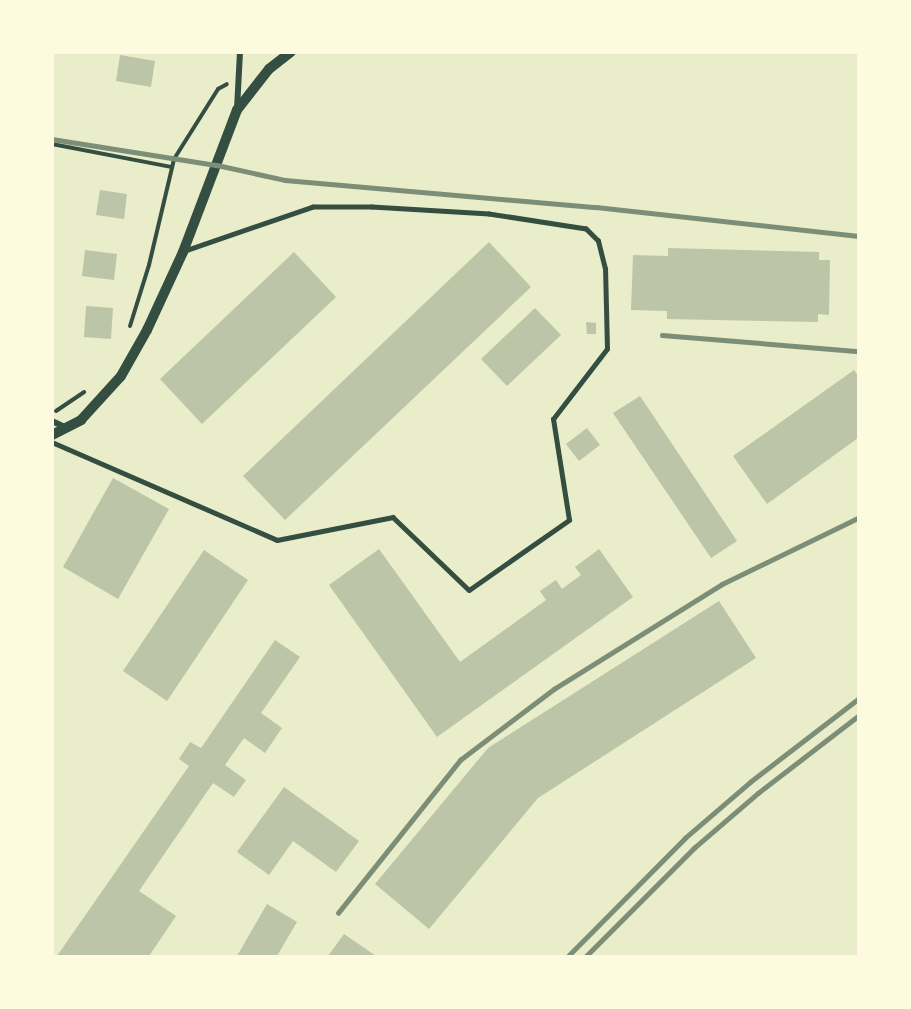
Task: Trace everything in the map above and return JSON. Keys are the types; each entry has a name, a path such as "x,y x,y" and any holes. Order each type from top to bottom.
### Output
{"street":[{"path":"237,110 240,52"},
{"path":"52,435 81,420 121,376 147,330 183,252 237,110 269,69 291,52"},
{"path":"52,421 67,428"}],"lane":[{"path":"52,442 277,540 393,517 469,590 569,520 553,419 607,348 605,269 598,241 586,229 489,214 372,207 313,207 183,252"}],"path":[{"path":"128,334 149,265 171,167 218,89 238,77"},
{"path":"52,144 171,167"},
{"path":"52,413 93,386"}],"building":[{"path":"120,55 155,61 151,87 116,81"},
{"path":"100,190 127,194 124,219 96,215"},
{"path":"489,242 531,287 285,520 243,476"},
{"path":"668,248 819,252 819,260 830,260 829,315 818,314 818,322 667,319 667,311 631,310 633,255 668,256"},
{"path":"85,250 117,254 114,280 82,276"},
{"path":"294,252 336,297 202,424 160,379"},
{"path":"86,306 113,308 111,339 84,337"},
{"path":"535,308 561,335 507,386 481,359"},
{"path":"586,322 596,323 596,334 587,334"},
{"path":"854,370 858,376 858,438 767,504 733,456"},
{"path":"640,396 737,541 711,558 613,413"},
{"path":"587,428 600,445 579,461 566,444"},
{"path":"113,478 169,509 118,599 63,567"},
{"path":"379,549 460,662 546,600 540,591 556,580 562,589 581,575 575,567 599,549 633,597 437,737 329,585"},
{"path":"204,550 248,580 167,701 123,671"},
{"path":"719,601 756,658 538,798 429,929 375,884 488,748"},
{"path":"275,640 300,657 261,713 282,728 265,753 244,738 225,765 246,780 234,797 213,783 139,891 176,916 149,956 57,956 189,766 179,759 190,742 201,748"},
{"path":"284,787 359,841 336,872 293,841 269,875 237,852"},
{"path":"267,904 297,922 277,956 237,956"},
{"path":"344,934 376,956 328,956"}],"railway":[{"path":"52,139 217,165 285,180 596,207 858,236"},
{"path":"662,335 858,351"},
{"path":"338,913 460,760 554,689 722,584 858,518"},
{"path":"568,956 685,838 750,782 858,699"},
{"path":"586,956 694,848 758,793 858,716"}]}
